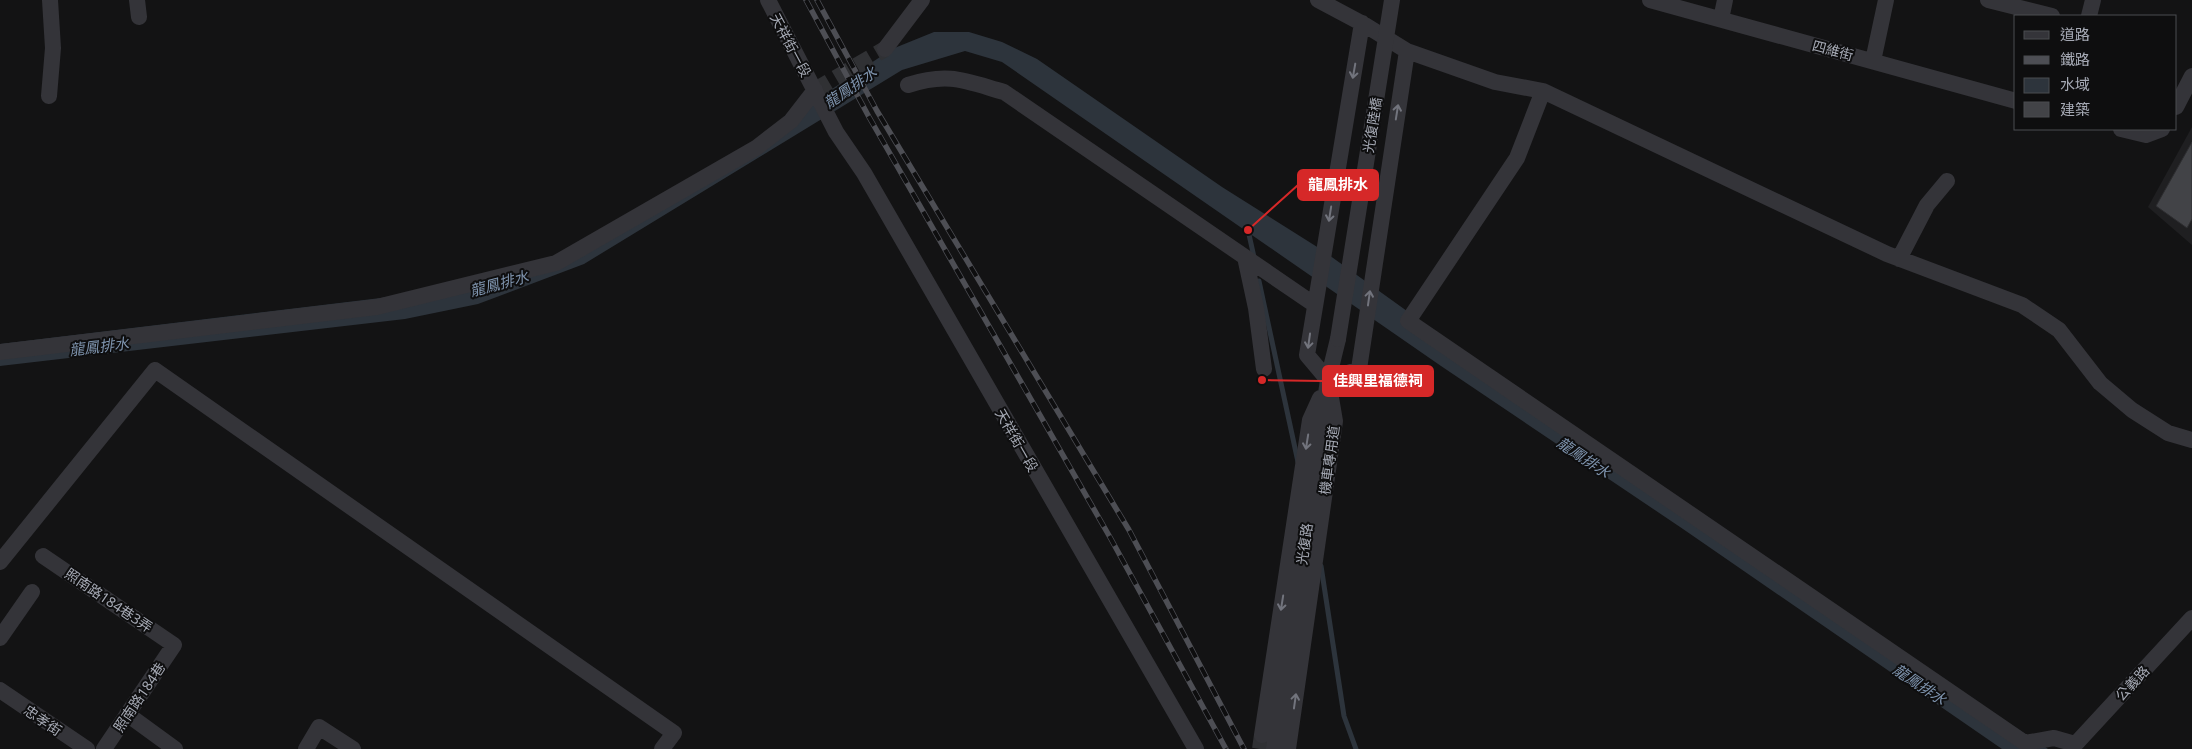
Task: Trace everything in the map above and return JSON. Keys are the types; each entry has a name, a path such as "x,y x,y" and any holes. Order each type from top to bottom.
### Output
{"street":[{"path":"49,96 53,48 50,0"},
{"path":"137,0 139,18"},
{"name":"天祥街一段","path":"768,0 836,132 864,173 1196,749"},
{"path":"885,50 922,0"},
{"path":"1318,0 1362,23 1407,51 1495,82 1543,90 1899,259 2022,305 2059,330 2100,383 2132,410 2168,433 2192,440"},
{"name":"光復陸橋","path":"1338,340 1392,0"},
{"name":"四維街","path":"1650,0 2014,100"},
{"path":"1721,20 1725,0"},
{"path":"1873,61 1886,0"},
{"path":"1988,0 2048,15"},
{"path":"2089,15 2093,0"},
{"path":"1362,23 1307,355 1328,380 1359,370 1407,51"},
{"path":"2177,105 2192,76"},
{"path":"908,85 930,78 956,78 1004,92 1244,257 1316,300"},
{"path":"0,352 377,307 556,263 756,148 791,121 815,90"},
{"path":"1543,90 1517,158 1408,321 2025,743 2054,738 2073,747"},
{"path":"2125,130 2146,135 2159,130"},
{"path":"1899,259 1927,205 1947,181"},
{"path":"1244,257 1262,344 1264,369"},
{"name":"光復路","path":"1274,749 1328,380 1338,340"},
{"path":"0,562 156,370 674,732 662,749"},
{"name":"機車專用道","path":"1262,735 1310,420 1328,380"},
{"name":"機車專用道","path":"1288,749 1335,421 1328,380"},
{"name":"照南路184巷3弄","path":"43,556 174,645"},
{"path":"0,638 32,592"},
{"name":"公義路","path":"2073,747 2192,618"},
{"name":"照南路184巷","path":"104,749 174,645"},
{"name":"忠孝街","path":"0,690 87,749"},
{"path":"128,714 175,749"},
{"path":"306,749 320,727 353,749"}],"shaded area":[{"path":"2192,127 2192,245 2148,207"}],"water":[{"path":"934,32 969,32 1002,42 1037,59 1222,187 1322,250 1691,515 2048,749 2002,749 1683,529 1441,366 1002,62 965,51 902,70 584,264 478,304 405,319 0,366 0,344 389,297 563,255 742,149 892,49"}],"building":[{"path":"2192,142 2192,219 2187,228 2156,206"}],"waterway":[{"path":"1248,230 1254,257"},
{"path":"1259,281 1298,462"},
{"path":"1321,566 1344,716 1356,749"}],"tunnel":[{"path":"815,90 885,49"},
{"path":"1260,749 1262,735"}],"railway":[{"path":"806,0 869,117 1111,539 1226,749"},
{"path":"817,0 877,111 1129,530 1244,749"}],"place":[{"name":"龍鳳排水","path":"1248,230"},
{"name":"佳興里福德祠","path":"1262,380"}]}
